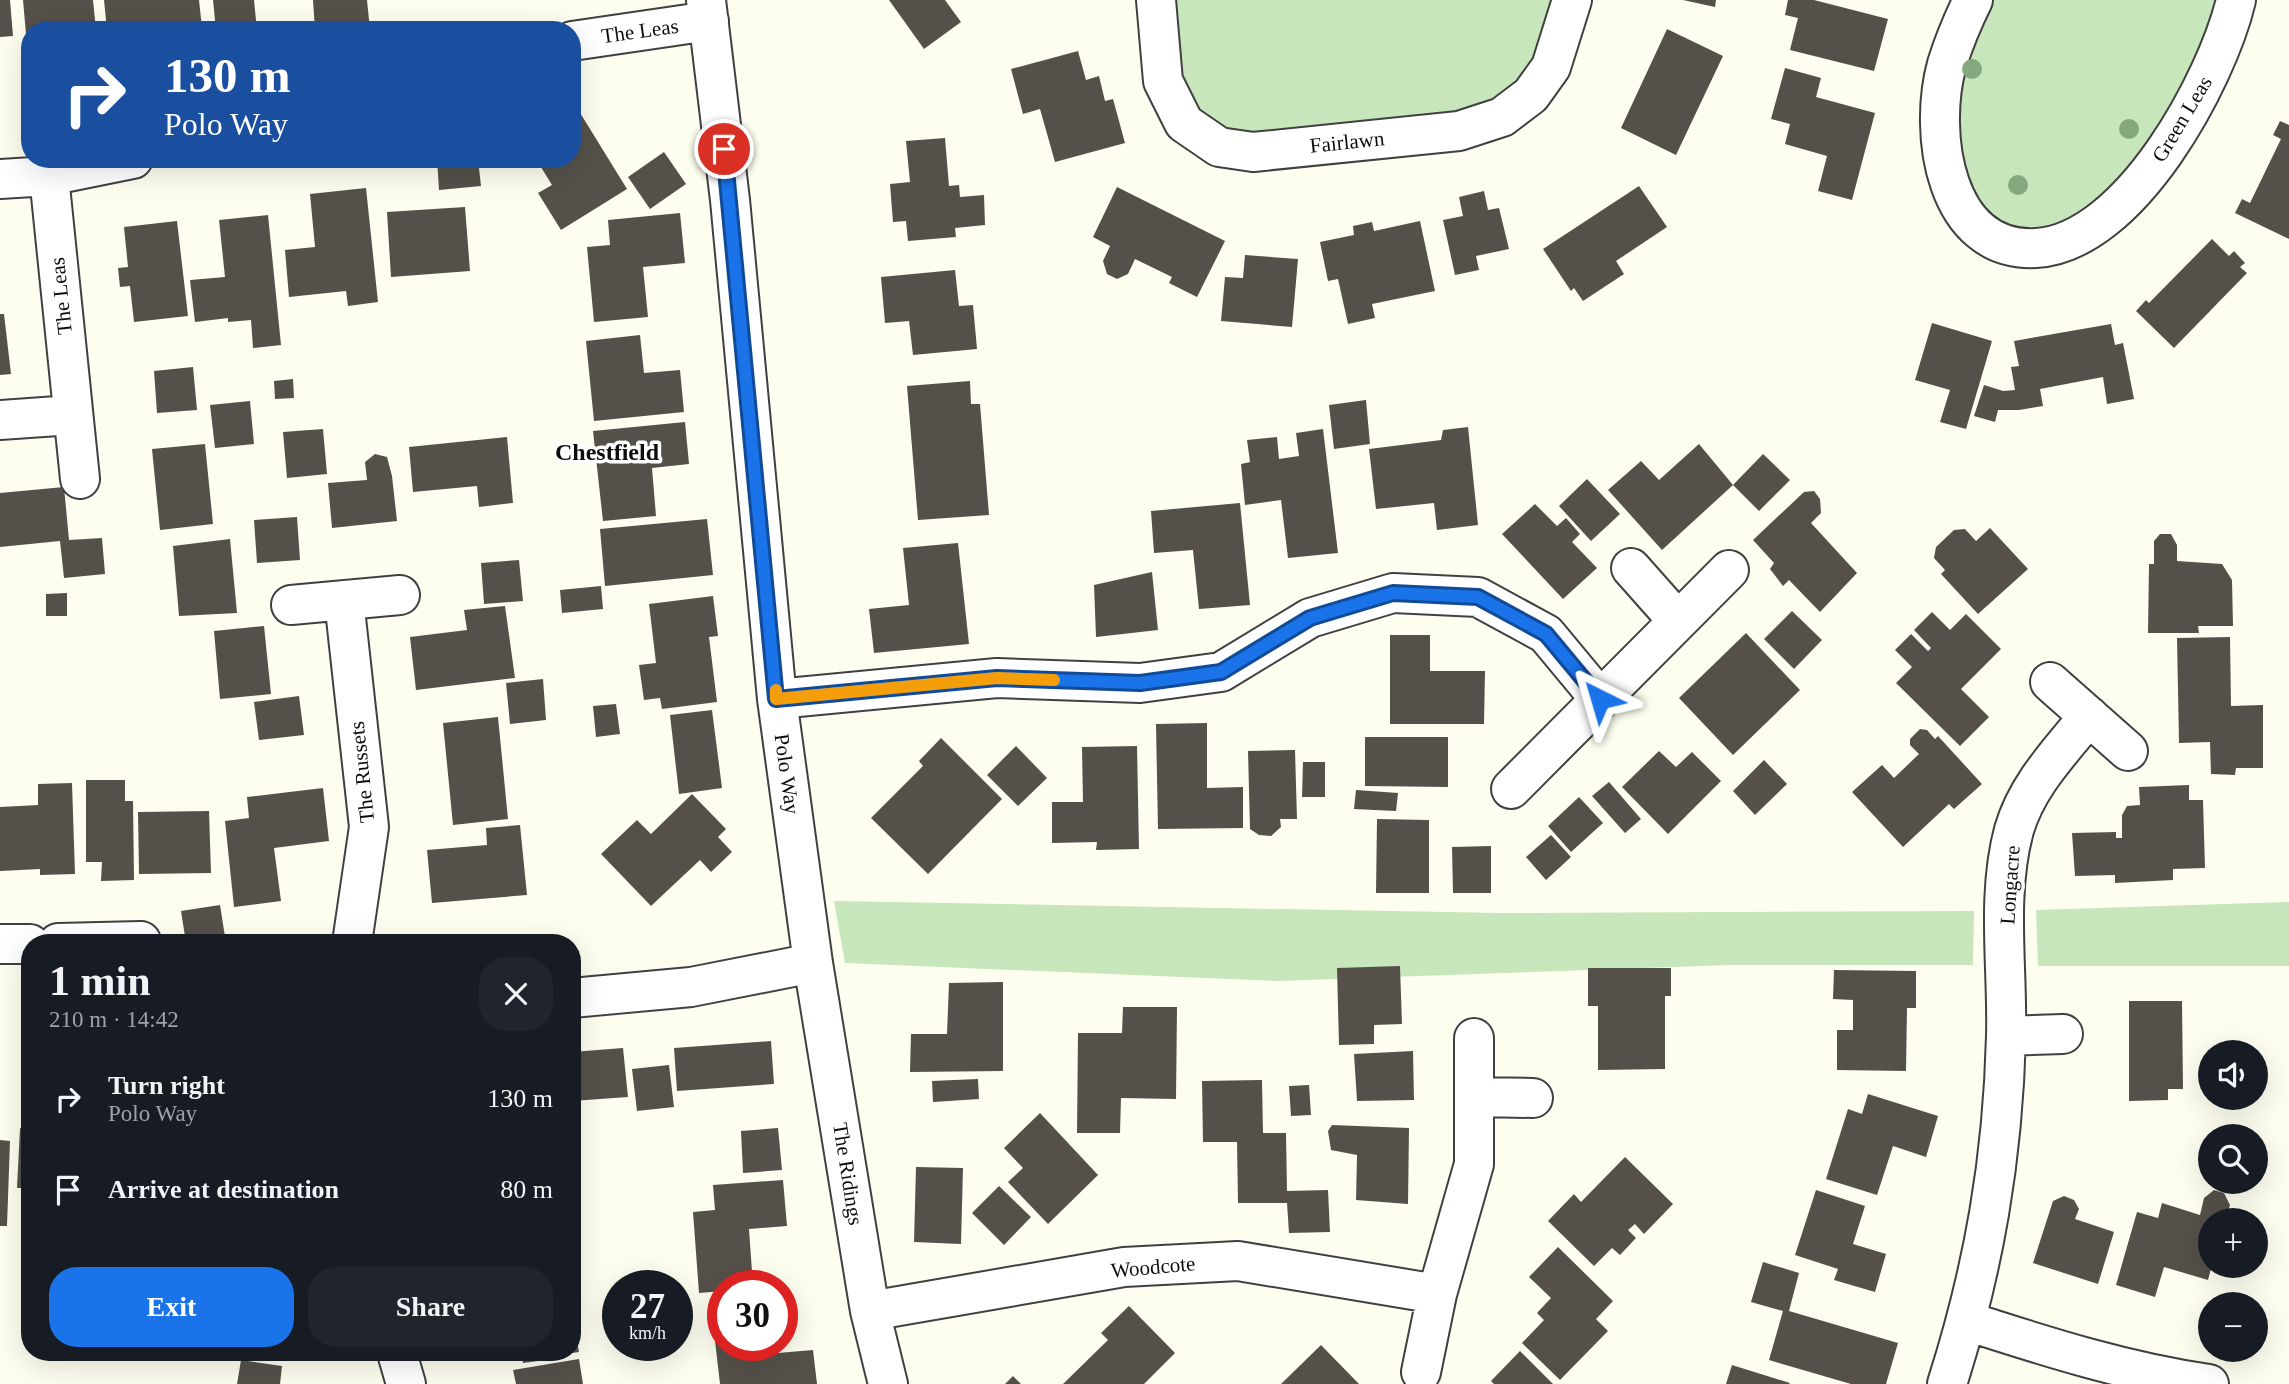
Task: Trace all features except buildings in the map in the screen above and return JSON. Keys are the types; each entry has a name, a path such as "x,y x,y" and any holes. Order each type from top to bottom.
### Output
{"street":[{"name":"Fairlawn","path":"1156,0 1163,81 1184,123 1219,147 1253,152 1459,131 1502,117 1531,95 1550,67 1572,0"},
{"name":"Green Leas","path":"1973,0 1947,66 1942,152 1952,191 1969,222 2000,243 2036,248 2063,242 2099,222 2133,191 2167,150 2199,98 2230,26 2236,0"},
{"name":"The Leas","path":"581,39 707,10"},
{"name":"Polo Way","path":"707,10 730,200 776,699 813,962"},
{"path":"0,179 49,176 88,168"},
{"name":"The Leas","path":"49,176 80,479"},
{"path":"0,420 72,415"},
{"path":"1631,568 1678,621"},
{"path":"1511,789 1730,570"},
{"path":"776,699 997,678 1140,683 1221,672 1310,618 1393,593 1478,597 1546,634 1600,699"},
{"path":"291,606 400,594"},
{"name":"The Russets","path":"344,600 369,827 353,934"},
{"path":"2050,682 2127,751"},
{"name":"Longacre","path":"1947,1384 1967,1321 1989,1227 2001,1147 2006,1036 2006,876 2014,830 2031,789 2089,716"},
{"path":"0,944 21,944"},
{"path":"581,997 691,987 813,962"},
{"name":"The Ridings","path":"813,962 870,1311 888,1384"},
{"path":"2006,1036 2063,1034"},
{"path":"1421,1372 1437,1294 1474,1164 1474,1038"},
{"path":"1476,1097 1533,1098"},
{"name":"Woodcote","path":"870,1311 1124,1267 1238,1261 1437,1294"},
{"path":"1967,1321 2080,1357 2165,1378 2209,1384"},
{"path":"399,1361 406,1384"}],"green space":[{"path":"1166,0 1561,0 1537,64 1499,107 1252,140 1205,122 1178,79"},
{"path":"1987,0 2220,0 2174,107 2136,165 2094,203 2071,217 2046,225 2022,227 2000,220 1980,203 1961,166 1955,85"},
{"path":"834,901 1501,913 1974,911 1973,965 1730,965 1278,981 845,963"},
{"path":"2289,902 2289,966 2038,966 2036,910"}],"slow traffic":[{"path":"776,690 776,699 997,678 1054,680"}],"district":[{"name":"Chestfield","path":"607,452"}],"route":[{"path":"724,149 776,699 997,678 1140,683 1221,672 1310,618 1393,593 1478,597 1546,634 1600,699"}]}
